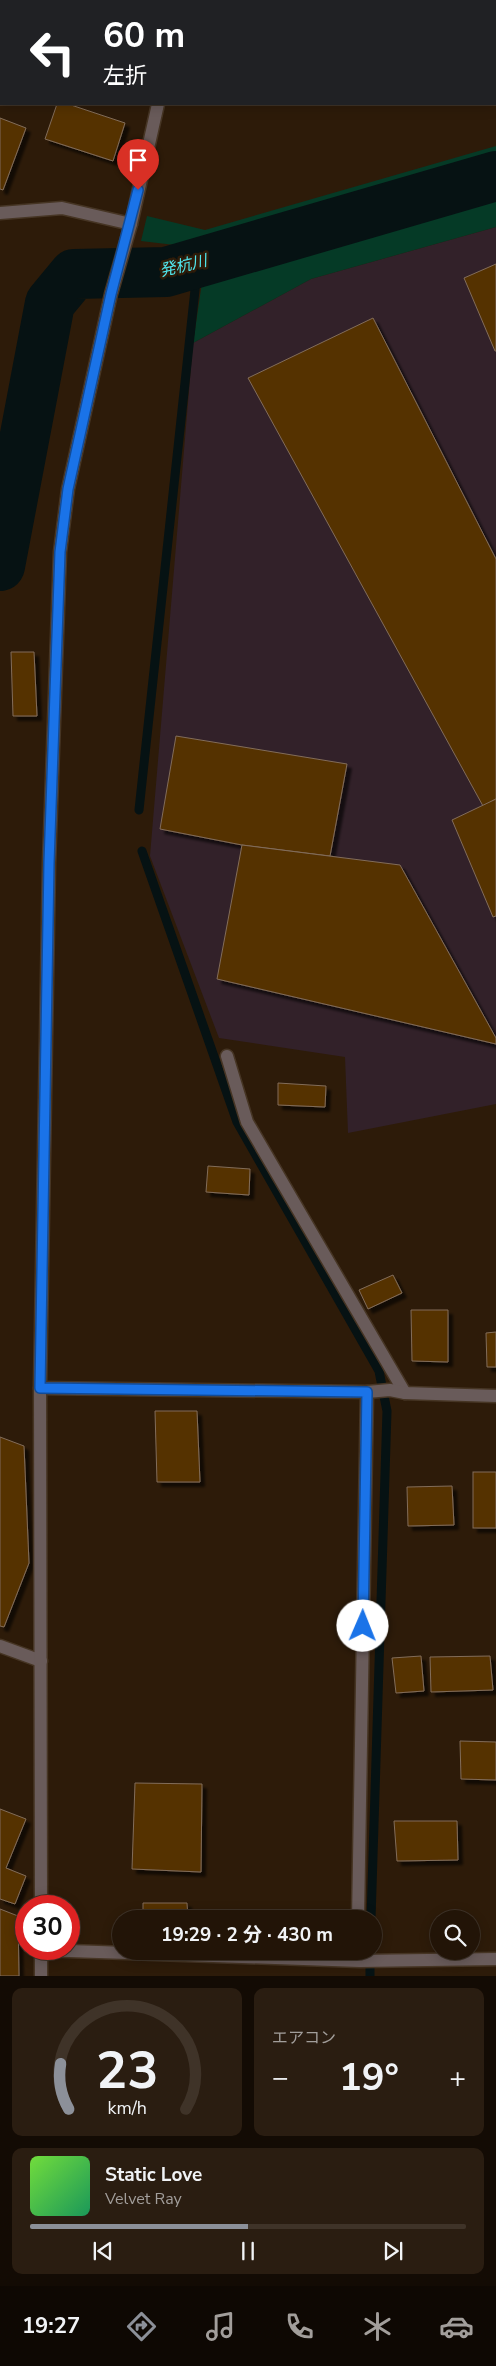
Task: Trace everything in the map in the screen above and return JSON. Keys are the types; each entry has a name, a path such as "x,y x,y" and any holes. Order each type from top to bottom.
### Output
{"street":[{"path":"41,1895 40,1388 49,863 60,552 68,489 111,294 130,225 158,105"},
{"path":"0,213 62,208 130,225"},
{"path":"227,1056 247,1122 405,1393"},
{"path":"40,1388 378,1391 496,1396"},
{"path":"358,1910 378,1391"},
{"path":"0,1646 41,1661"},
{"path":"80,1950 112,1951"},
{"path":"375,1960 496,1959"},
{"path":"41,1960 41,1976"}],"shaded area":[{"path":"496,227 496,1104 348,1133 345,1057 219,1038 150,856 193,343 311,279"}],"green space":[{"path":"496,146 496,164 200,248 141,241 147,216 205,230"},
{"path":"496,187 496,227 311,279 193,343 204,269"}],"building":[{"path":"57,105 71,105 125,123 113,161 45,139"},
{"path":"0,118 26,128 3,190 0,189"},
{"path":"496,264 496,351 495,351 464,278"},
{"path":"373,318 496,559 496,799 483,806 248,378"},
{"path":"11,652 34,652 37,716 13,716"},
{"path":"176,736 347,764 330,856 242,845 160,829"},
{"path":"496,799 496,916 493,917 452,820"},
{"path":"242,845 400,865 496,1038 496,1044 217,979"},
{"path":"278,1083 326,1086 325,1107 278,1105"},
{"path":"208,1166 250,1169 249,1195 206,1192"},
{"path":"393,1275 402,1293 368,1309 359,1290"},
{"path":"411,1310 448,1310 448,1362 412,1361"},
{"path":"496,1332 496,1367 487,1367 486,1333"},
{"path":"155,1411 197,1411 200,1482 157,1482"},
{"path":"0,1437 24,1446 29,1563 4,1627 0,1626"},
{"path":"473,1472 496,1472 496,1528 473,1528"},
{"path":"452,1486 454,1525 408,1526 407,1487"},
{"path":"421,1656 424,1691 396,1693 392,1658"},
{"path":"490,1656 493,1690 431,1692 430,1657"},
{"path":"460,1741 496,1742 496,1780 461,1779"},
{"path":"135,1783 202,1784 201,1872 132,1869"},
{"path":"0,1809 26,1819 6,1868 26,1876 19,1895 15,1895 15,1904 0,1899"},
{"path":"394,1821 457,1821 458,1860 397,1861"},
{"path":"143,1903 187,1903 187,1910 143,1910"},
{"path":"0,1909 15,1915 15,1960 19,1960 19,1976 0,1976"}],"waterway":[{"name":"発杭川","path":"0,566 50,303 74,274 166,272 496,176"},
{"path":"139,810 198,262"},
{"path":"142,851 237,1122 379,1371 387,1411 371,1910"},
{"path":"370,1960 370,1976"}],"route":[{"path":"138,190 131,224 111,294 68,489 60,552 56,621 55,727 49,863 48,1038 40,1388 367,1392 363,1626"}]}
